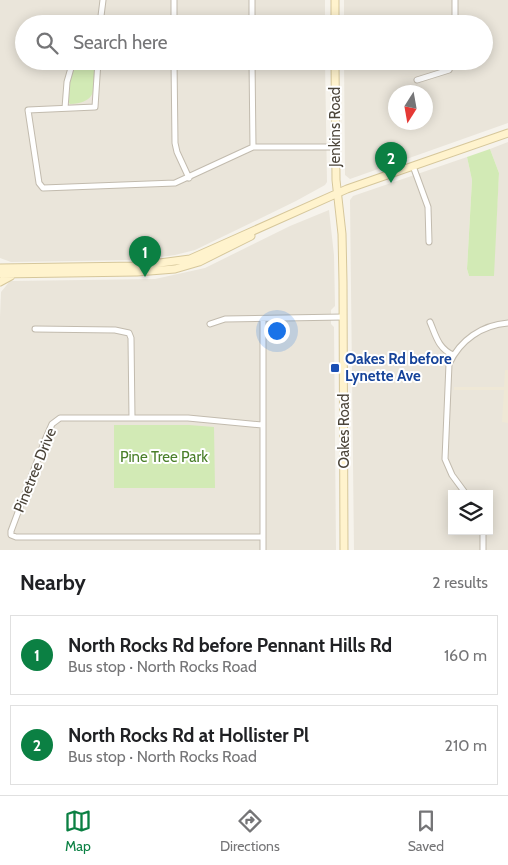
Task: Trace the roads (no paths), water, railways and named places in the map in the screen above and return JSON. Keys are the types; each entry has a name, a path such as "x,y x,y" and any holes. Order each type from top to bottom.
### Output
{"main road":[{"path":"335,0 335,15"},
{"name":"Jenkins Road","path":"335,70 337,193"},
{"path":"0,268 137,266 171,262 198,256 337,193 508,133"},
{"name":"Oakes Road","path":"337,193 342,234 344,550"},
{"path":"0,274 137,272 175,269 199,262 277,221"},
{"path":"0,282 16,274"}],"street":[{"path":"101,15 103,0"},
{"path":"174,0 174,15"},
{"path":"252,0 252,15"},
{"path":"455,15 456,0"},
{"path":"64,108 66,82 69,70"},
{"path":"97,70 95,107 28,110 39,183 43,188 175,183 252,147 335,147"},
{"path":"174,70 175,143 189,178"},
{"path":"252,70 252,147"},
{"path":"417,80 449,70"},
{"path":"413,166 428,207 428,242"},
{"path":"210,324 225,318 343,317"},
{"path":"263,319 263,550"},
{"path":"430,322 439,344 453,355"},
{"path":"463,490 452,475 445,459 448,372 453,355 465,341 490,326 508,323"},
{"path":"34,329 115,330 129,333 131,338 132,418"},
{"name":"Pinetree Drive","path":"262,425 188,418 60,418 52,424 36,459 11,535 16,537 263,537"},
{"path":"483,535 483,550"}],"place":[{"name":"North Rocks Rd at Hollister Pl","path":"391,183"},
{"name":"North Rocks Rd before Pennant Hills Rd","path":"145,277"},
{"name":"Oakes Rd before Lynette Ave","path":"335,368"}],"park label":[{"name":"Pine Tree Park","path":"164,457"}]}
